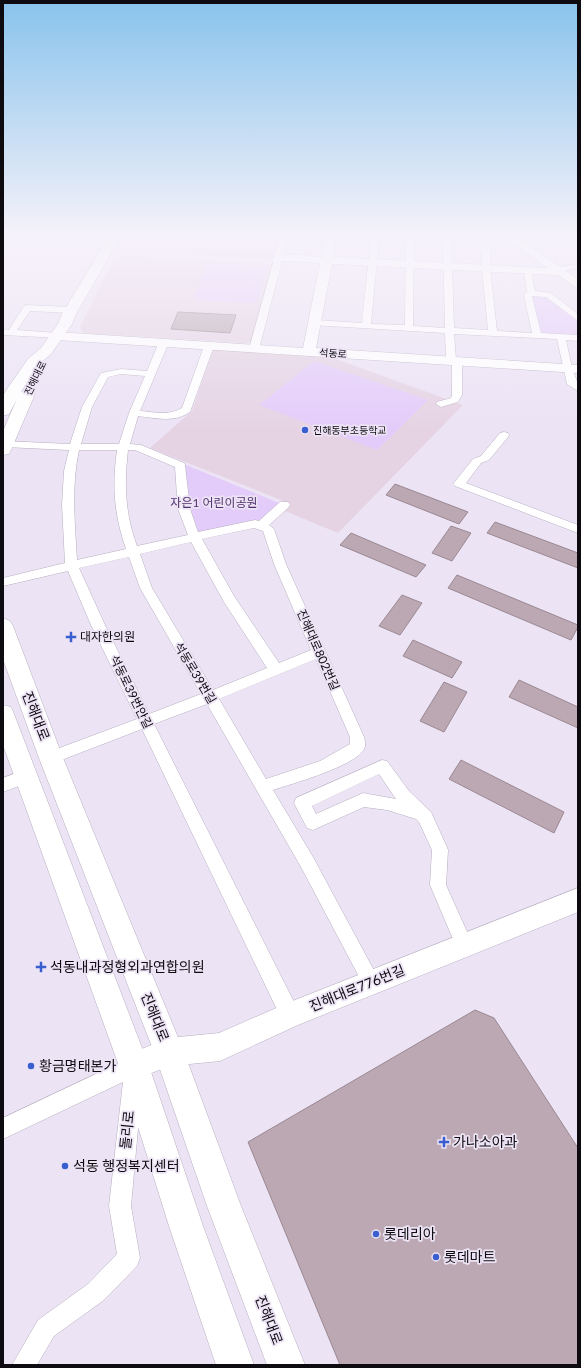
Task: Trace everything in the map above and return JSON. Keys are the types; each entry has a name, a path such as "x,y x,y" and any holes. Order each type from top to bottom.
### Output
{"main road":[{"path":"46,352 65,324 76,302"},
{"path":"65,324 76,315 84,302"},
{"name":"진해대로","path":"3,411 13,392 33,362 46,352"},
{"name":"진해대로","path":"4,447 27,394 43,363 46,352"},
{"name":"진해대로","path":"3,626 15,662 52,758 169,1052 224,1206 286,1365"},
{"path":"3,714 15,781 134,1066 186,1226 235,1365"}],"street":[{"path":"254,348 266,302"},
{"path":"309,352 319,302"},
{"path":"366,326 368,302"},
{"path":"409,302 409,328"},
{"path":"441,404 455,400 457,395 450,331 449,302"},
{"path":"490,302 493,333"},
{"path":"529,302 536,336"},
{"path":"557,302 578,318"},
{"path":"7,332 27,308 71,310"},
{"path":"315,323 578,338"},
{"name":"석동로","path":"7,332 572,369"},
{"path":"560,337 572,369 572,384 578,388"},
{"name":"석동로39번길","path":"164,342 134,413 123,448 120,470 121,509 124,526 146,588 264,786 307,862 371,982"},
{"path":"134,413 172,416 183,413 186,410 208,346"},
{"name":"석동로39번안길","path":"150,374 118,371 108,372 104,375 87,407 79,430 69,471 68,505 71,565 98,625 290,1015"},
{"path":"504,435 485,458 477,461 459,484 578,529"},
{"path":"4,447 137,447 180,465 184,509 194,536 229,599 276,670"},
{"path":"3,582 194,536 256,524 262,526 284,505"},
{"name":"진해대로802번길","path":"262,526 268,529 280,564 357,738 358,747 348,754 328,763 264,786"},
{"path":"52,758 210,697 319,652"},
{"path":"421,813 387,803 363,800 313,822 302,803 382,766 403,796 426,817 440,850 438,885 464,945"},
{"name":"진해대로776번길","path":"134,1066 169,1052 220,1047 290,1015 578,900"},
{"path":"4,1124 134,1066"},
{"name":"돌리로","path":"24,1365 46,1328 96,1292 129,1258 120,1206 134,1066"}],"shaded area":[{"path":"92,302 262,302 251,341 246,343 83,333 80,327"},
{"name":"진해동부초등학교","path":"213,349 330,357 463,405 338,533 285,511 291,504 150,448 192,411"}],"green space":[{"path":"232,302 257,302 257,303"},
{"path":"532,302 552,302 578,322 578,336 539,334"},
{"path":"314,361 428,400 377,450 259,405"},
{"name":"자은1 어린이공원","path":"186,465 279,503 261,521 196,533 189,508 183,466"}],"building":[{"path":"178,312 236,315 230,333 171,329"},
{"path":"395,484 468,512 459,524 386,495"},
{"path":"495,522 578,553 578,568 487,533"},
{"path":"451,526 471,533 452,561 432,553"},
{"path":"351,533 426,565 416,577 340,545"},
{"path":"457,575 578,625 578,627 571,640 448,588"},
{"path":"402,595 422,603 400,635 379,626"},
{"path":"413,640 462,662 452,678 403,656"},
{"path":"519,680 578,707 578,728 509,697"},
{"path":"444,682 467,692 444,732 420,721"},
{"path":"461,760 564,812 554,833 449,779"},
{"name":"롯데마트","path":"475,1010 494,1018 578,1148 578,1365 340,1365 248,1142"}],"place":[{"name":"진해동부초등학교","path":"305,430"},
{"name":"대자한의원","path":"71,637"},
{"name":"석동내과정형외과연합의원","path":"41,967"},
{"name":"황금명태본가","path":"31,1066"},
{"name":"가나소아과","path":"444,1142"},
{"name":"석동 행정복지센터","path":"65,1166"},
{"name":"롯데리아","path":"376,1234"},
{"name":"롯데마트","path":"436,1257"}]}
